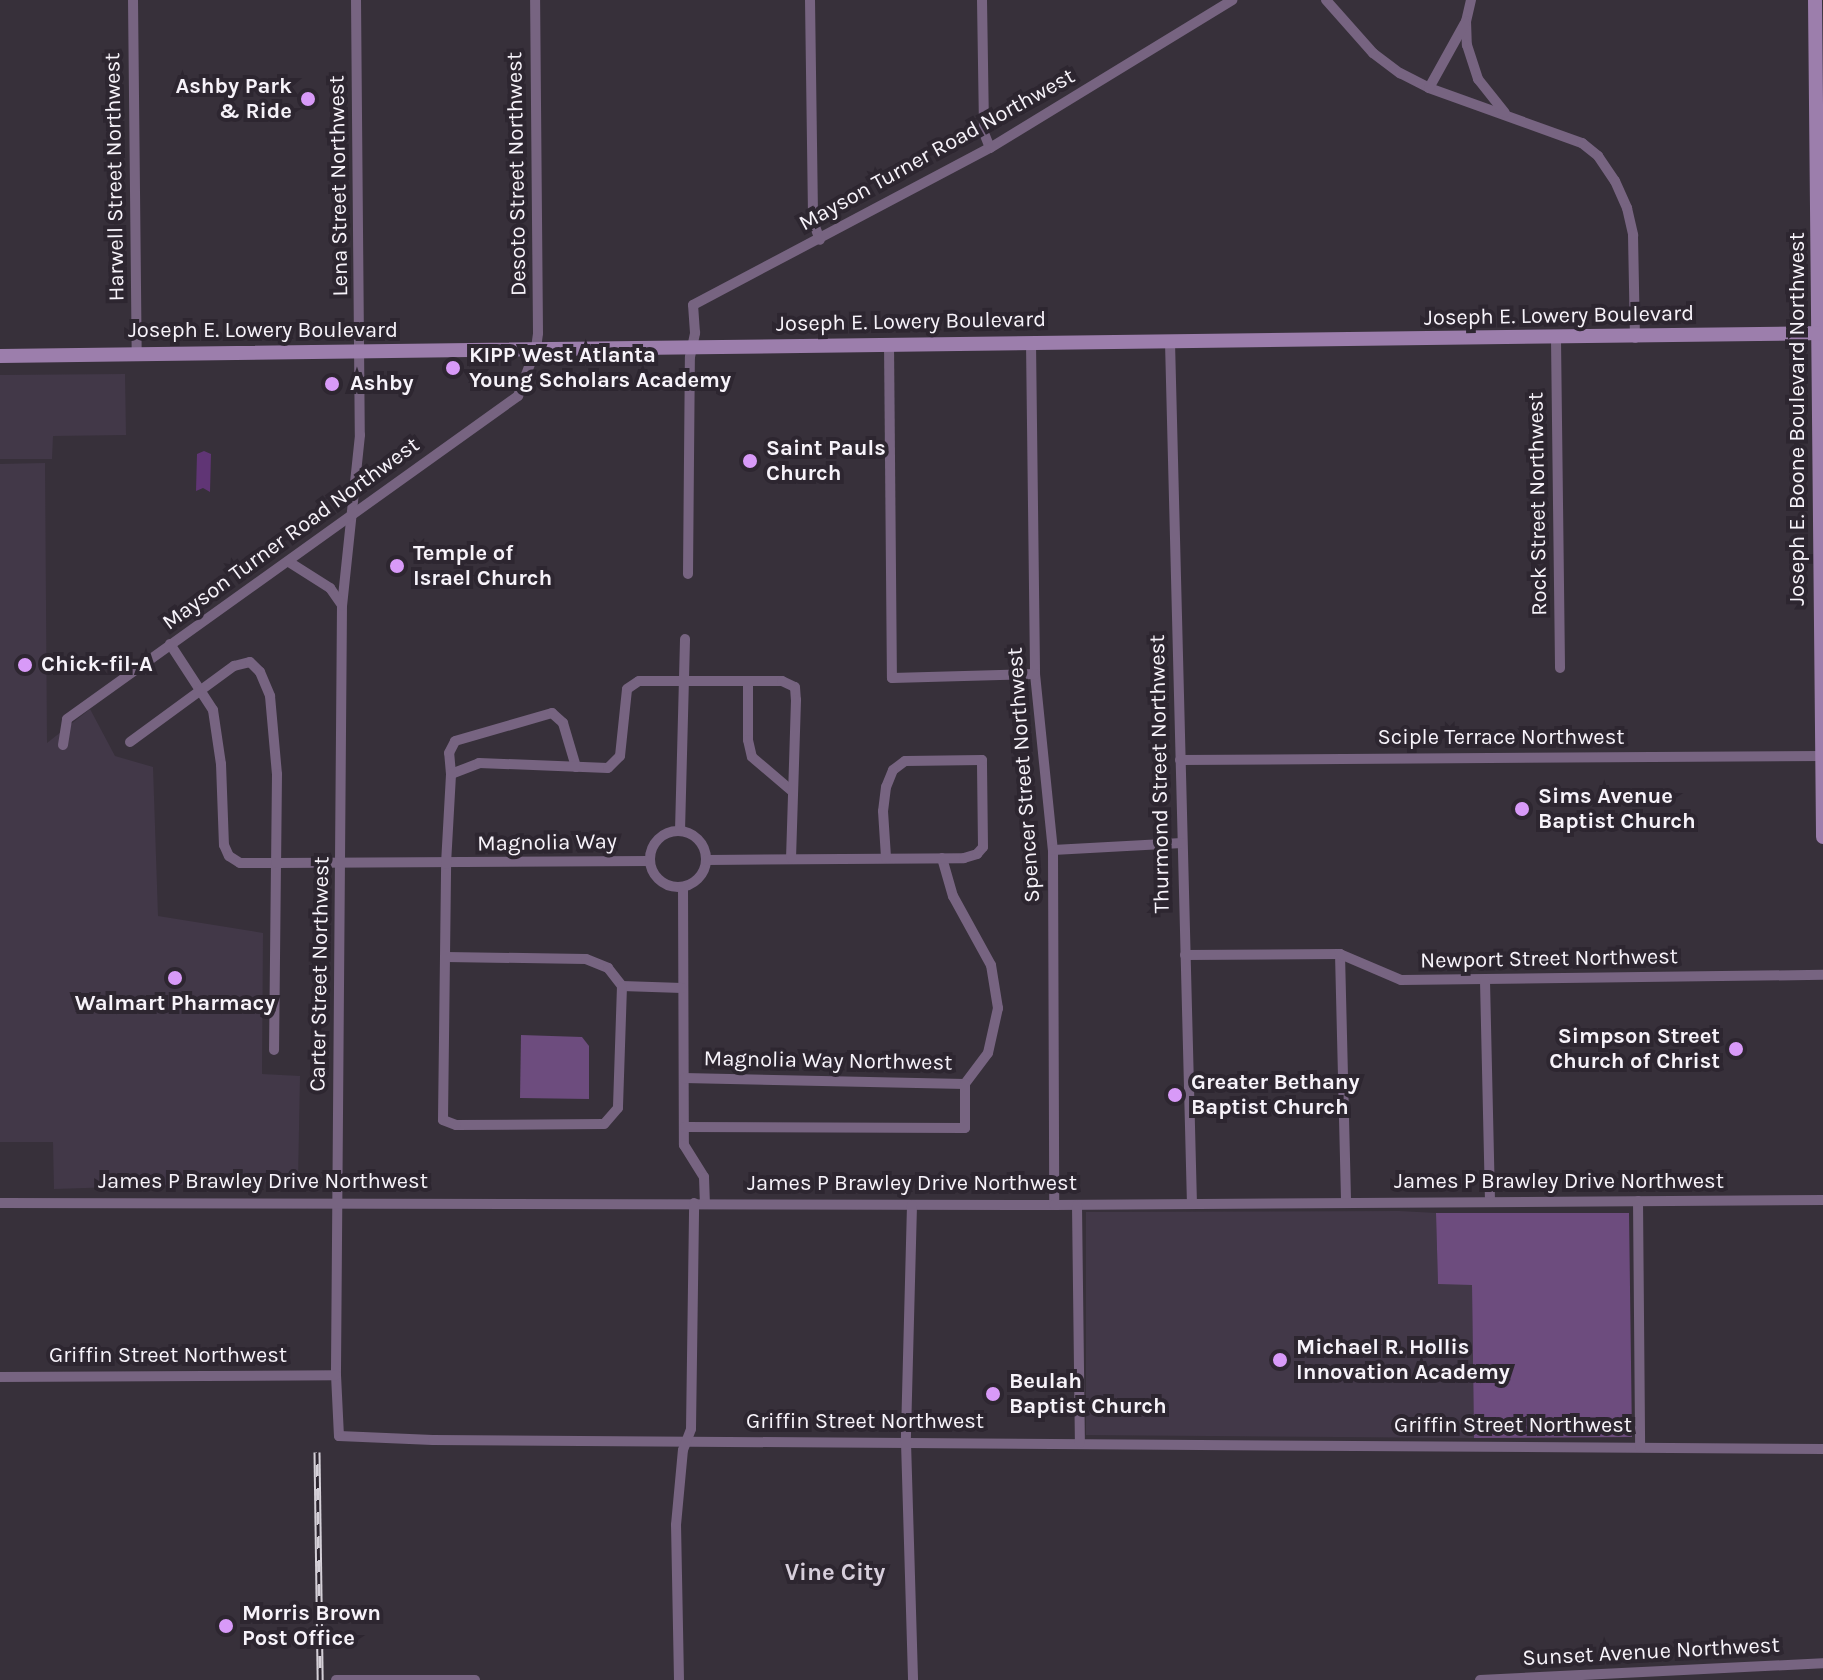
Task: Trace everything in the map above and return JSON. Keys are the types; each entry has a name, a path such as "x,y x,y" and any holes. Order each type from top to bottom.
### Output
{"main road":[{"name":"Joseph E. Boone Boulevard Northwest","path":"1815,0 1821,333 1823,837"},
{"name":"Joseph E. Lowery Boulevard","path":"0,356 889,343 1556,339 1821,333"}],"street":[{"name":"Harwell Street Northwest","path":"133,0 137,353"},
{"name":"Lena Street Northwest","path":"351,514 360,435 361,353 356,0"},
{"name":"Desoto Street Northwest","path":"535,0 536,348"},
{"path":"810,0 813,221 820,240"},
{"path":"982,0 984,133 990,148"},
{"name":"Mayson Turner Road Northwest","path":"694,346 693,305 990,148 1232,0"},
{"path":"1326,0 1373,53 1400,73 1429,88 1582,143 1598,156 1615,181 1627,208 1633,235 1635,338"},
{"path":"1429,88 1466,21 1471,0"},
{"path":"1466,21 1467,45 1478,79 1488,96 1506,115"},
{"name":"Rock Street Northwest","path":"1556,339 1560,668"},
{"name":"Spencer Street Northwest","path":"1031,342 1035,674 1053,850 1054,1205"},
{"name":"Thurmond Street Northwest","path":"1170,342 1192,1204"},
{"path":"889,343 892,678 1035,674"},
{"path":"688,574 690,357 694,346"},
{"name":"Mayson Turner Road Northwest","path":"63,745 67,719 518,396 536,348"},
{"name":"Carter Street Northwest","path":"339,1436 336,1375 342,605 351,514"},
{"path":"289,562 330,588 342,605"},
{"path":"680,831 685,639"},
{"path":"170,644 213,710 221,764 224,845 229,856 240,863 440,864 446,957 443,1120 456,1125 604,1124 618,1108 622,986 608,968 586,959 446,957"},
{"path":"130,742 234,666 250,662 260,672 270,696 277,774 274,1050"},
{"path":"451,774 479,763 608,768 620,756 627,689 639,681 782,681 795,687 791,858"},
{"path":"748,681 748,740 752,757 761,769 792,791"},
{"name":"Magnolia Way","path":"576,767 563,723 552,713 455,741 449,753 451,774 440,864 650,861"},
{"name":"Sciple Terrace Northwest","path":"1180,760 1822,756"},
{"path":"707,860 964,858 977,854 983,847 982,760 905,761 893,770 886,787 883,811 886,858"},
{"path":"680,831 700,841 707,860 698,879 683,887 663,883 652,871 650,861 653,845 660,837 680,831"},
{"path":"1053,850 1182,843"},
{"name":"Magnolia Way Northwest","path":"684,1078 965,1084 988,1053 998,1008 991,965 953,896 942,858"},
{"path":"679,1680 676,1525 686,1441 691,1429 699,1203 704,1177 684,1145 683,887"},
{"path":"1340,954 1346,1203"},
{"name":"Newport Street Northwest","path":"1185,955 1340,954 1401,980 1823,975"},
{"path":"1485,981 1490,1202"},
{"path":"622,986 682,988"},
{"path":"684,1127 965,1128 965,1084"},
{"name":"James P Brawley Drive Northwest","path":"0,1203 1077,1205 1823,1200"},
{"path":"1638,1201 1640,1447"},
{"path":"912,1205 906,1442 913,1680"},
{"path":"1077,1205 1080,1443"},
{"name":"Griffin Street Northwest","path":"0,1377 336,1375"},
{"name":"Griffin Street Northwest","path":"339,1436 360,1439 1823,1449"},
{"name":"Sunset Avenue Northwest","path":"1480,1680 1823,1663"},
{"path":"336,1680 475,1680"}],"shaded area":[{"path":"125,374 126,435 53,436 52,459 0,459 0,375"},
{"path":"204,451 211,454 210,492 203,488 196,491 197,454"},
{"path":"45,463 47,743 90,709 115,756 153,767 158,916 263,933 262,1074 300,1076 298,1181 54,1189 53,1142 0,1142 0,464"},
{"path":"521,1035 582,1037 589,1046 589,1099 520,1098"},
{"name":"Michael R. Hollis Innovation Academy","path":"1086,1212 1436,1213 1438,1283 1472,1284 1474,1438 1086,1435"},
{"path":"1436,1213 1629,1213 1632,1437 1474,1438 1472,1285 1438,1284"}],"railway":[{"path":"317,1452 320,1680"}],"place":[{"name":"Ashby Park & Ride","path":"308,99"},
{"name":"KIPP West Atlanta Young Scholars Academy","path":"453,368"},
{"name":"Ashby","path":"332,384"},
{"name":"Saint Pauls Church","path":"750,461"},
{"name":"Temple of Israel Church","path":"397,566"},
{"name":"Chick-fil-A","path":"25,665"},
{"name":"Sims Avenue Baptist Church","path":"1522,809"},
{"name":"Walmart Pharmacy","path":"175,978"},
{"name":"Simpson Street Church of Christ","path":"1736,1049"},
{"name":"Greater Bethany Baptist Church","path":"1175,1095"},
{"name":"Michael R. Hollis Innovation Academy","path":"1280,1360"},
{"name":"Beulah Baptist Church","path":"993,1394"},
{"name":"Morris Brown Post Office","path":"226,1626"}],"district":[{"name":"Vine City","path":"835,1573"}]}
